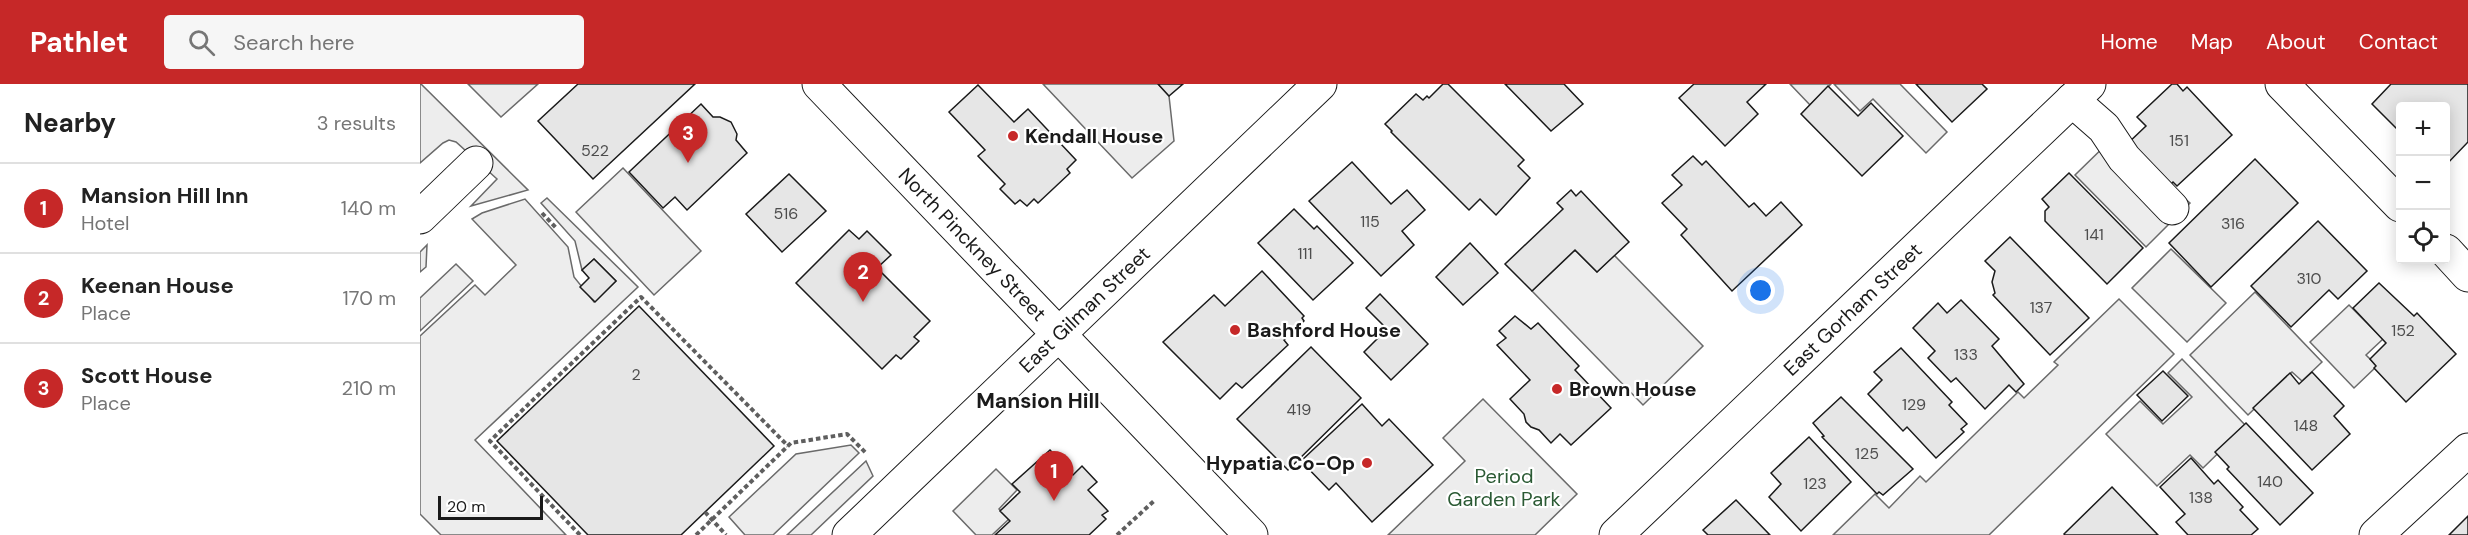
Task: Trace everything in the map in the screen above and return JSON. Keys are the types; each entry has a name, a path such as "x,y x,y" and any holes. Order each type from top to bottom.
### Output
{"street":[{"name":"North Pinckney Street","path":"819,84 1251,535"},
{"name":"East Gilman Street","path":"849,535 1320,84"},
{"path":"2282,84 2396,201"},
{"path":"2081,92 2124,158 2172,208"},
{"name":"East Gorham Street","path":"1616,535 2081,92"},
{"path":"420,217 476,163"},
{"path":"2450,256 2468,275"},
{"path":"2376,535 2468,450"}],"path":[{"path":"542,213 557,229"},
{"path":"580,535 490,441 641,297 788,446"},
{"path":"696,535 791,442 847,434 866,453"},
{"path":"1117,535 1155,500"},
{"path":"705,512 726,535"}],"shaded area":[{"path":"420,84 528,190 471,206 497,179 456,142 449,140 420,163"},
{"path":"468,84 538,84 501,117"},
{"path":"1043,84 1158,84 1169,96 1174,141 1132,178"},
{"path":"1790,84 1831,84 1810,105"},
{"path":"1834,84 1900,84 1947,132 1926,153 1873,99 1860,111"},
{"path":"2114,137 2190,203 2146,247 2075,175"},
{"path":"623,168 701,251 654,295 576,212"},
{"path":"547,198 638,287 475,440 566,535 441,535 420,514 420,336 475,285 485,295 516,265 472,219 482,213 525,199 568,247 574,277 594,302 616,281 594,259 582,270 575,241 541,203"},
{"path":"427,245 426,267 420,272 420,252"},
{"path":"2171,249 2226,303 2187,342 2132,288"},
{"path":"1575,250 1597,272 1614,255 1703,346 1643,405 1532,291"},
{"path":"456,264 473,281 420,331 420,298"},
{"path":"2255,292 2322,362 2302,381 2292,372 2248,415 2190,355"},
{"path":"2119,299 2174,354 1989,535 1833,535 1875,494 1889,508 1920,476 1926,482 2018,392 2024,398 2058,365 2054,362"},
{"path":"2349,305 2383,339 2366,355 2377,366 2354,388 2310,342"},
{"path":"2182,359 2246,426 2203,468 2190,455 2157,486 2106,434 2140,401 2163,424 2192,397 2168,373"},
{"name":"Period Garden Park","path":"1483,399 1577,494 1535,535 1388,535 1465,461 1443,438"},
{"path":"851,445 859,453 773,535 745,535 729,517 796,454"},
{"path":"866,461 873,476 811,535 787,535"},
{"path":"996,469 1017,490 999,509 1009,519 992,535 976,535 953,511"}],"building":[{"path":"578,84 695,84 593,179 538,121"},
{"path":"1158,84 1183,84 1169,96"},
{"path":"1443,84 1448,84 1524,160 1518,166 1530,178 1496,215 1480,199 1469,210 1385,124 1416,94 1423,100 1427,96 1429,98"},
{"path":"1505,84 1564,84 1583,104 1551,131"},
{"path":"1694,84 1766,84 1747,102 1758,114 1725,146 1679,98"},
{"path":"1916,84 1982,84 1987,89 1952,122"},
{"path":"2172,84 2177,84 2183,91 2187,87 2232,135 2177,186 2173,182 2166,189 2125,146 2146,126 2137,117"},
{"path":"2391,84 2468,84 2468,142 2450,161 2450,102 2396,102 2396,128 2372,104"},
{"name":"Kendall House","path":"978,85 1014,122 1028,109 1076,160 1067,169 1070,173 1038,203 1034,199 1027,206 1020,200 1015,204 1000,189 1005,184 978,156 985,150 949,112"},
{"path":"1828,86 1858,116 1871,103 1903,136 1862,176 1801,114"},
{"path":"701,104 713,117 720,117 731,122 737,134 736,140 747,153 687,210 675,197 663,208 629,172"},
{"path":"1693,156 1702,165 1706,161 1749,207 1754,203 1766,216 1781,202 1802,225 1732,291 1681,235 1687,229 1662,203 1682,185 1672,175"},
{"path":"2255,159 2298,203 2211,287 2169,243"},
{"path":"1352,162 1391,204 1407,190 1425,210 1402,231 1414,245 1381,276 1309,201"},
{"path":"2069,173 2143,248 2107,284 2045,221 2045,211 2049,207 2042,199"},
{"path":"789,174 826,211 782,252 746,214"},
{"path":"1571,190 1576,196 1581,191 1629,242 1597,272 1575,250 1532,291 1505,264 1563,209 1557,203"},
{"path":"1294,209 1314,229 1317,226 1353,263 1313,300 1258,243"},
{"path":"2318,221 2367,271 2338,299 2329,290 2291,327 2251,286"},
{"path":"849,230 859,239 867,231 891,255 877,268 930,321 914,337 919,341 901,359 896,355 882,369 796,283"},
{"path":"2010,237 2089,318 2050,355 1993,295 1995,293 1992,282 1995,271 1985,261"},
{"path":"1470,243 1498,273 1463,305 1436,277"},
{"path":"594,259 616,281 595,302 580,287 589,278 582,270"},
{"name":"Bashford House","path":"1262,271 1304,316 1302,318 1304,321 1284,340 1288,345 1242,388 1236,383 1220,399 1163,342 1214,295 1225,306"},
{"path":"2379,283 2414,316 2417,313 2456,354 2406,402 2374,368 2376,366 2370,359 2386,343 2353,308"},
{"path":"1380,294 1428,344 1391,380 1364,352 1387,329 1366,308"},
{"path":"1961,300 1999,339 1992,346 2024,384 2016,392 2009,385 1985,409 1956,378 1951,382 1928,358 1935,351 1913,328 1938,303 1947,313"},
{"path":"639,306 774,446 681,535 588,535 497,441"},
{"name":"Brown House","path":"1515,316 1531,329 1538,323 1579,366 1575,370 1611,408 1571,445 1560,434 1551,443 1539,430 1526,422 1524,414 1510,399 1530,380 1497,345 1506,338 1499,331"},
{"path":"1311,347 1361,398 1288,470 1237,419"},
{"path":"1901,348 1952,402 1949,405 1967,424 1961,429 1964,432 1936,458 1907,427 1903,431 1868,394 1882,380 1874,372"},
{"path":"2163,371 2188,396 2162,421 2137,395"},
{"path":"2312,372 2344,406 2334,416 2350,434 2312,470 2253,408 2290,373 2299,384"},
{"path":"1841,397 1913,469 1883,495 1879,492 1877,494 1822,437 1824,436 1813,423"},
{"name":"Hypatia Co-Op","path":"1362,404 1382,426 1389,419 1433,465 1372,522 1336,483 1329,490 1301,461"},
{"path":"2246,423 2313,493 2280,525 2227,469 2229,467 2215,452"},
{"path":"1809,437 1851,482 1801,531 1769,497 1781,484 1771,473"},
{"path":"1050,450 1073,475 1082,466 1097,482 1088,490 1108,511 1102,515 1106,519 1089,535 995,535 1010,521 1000,511 1020,492 1012,484"},
{"path":"2191,458 2214,484 2218,480 2243,507 2240,510 2258,529 2251,535 2188,535 2176,522 2185,514 2160,487"},
{"path":"2112,487 2158,535 2064,534"},
{"path":"1736,500 1770,535 1708,535 1703,530"},
{"path":"2468,516 2468,535 2449,535"}],"place":[{"name":"Kendall House","path":"1013,136"},
{"name":"Scott House","path":"688,163"},
{"name":"Keenan House","path":"863,302"},
{"name":"Bashford House","path":"1235,330"},
{"name":"Brown House","path":"1557,389"},
{"name":"Hypatia Co-Op","path":"1367,463"},
{"name":"Mansion Hill Inn","path":"1054,501"}],"district":[{"name":"Mansion Hill","path":"1038,401"}]}
